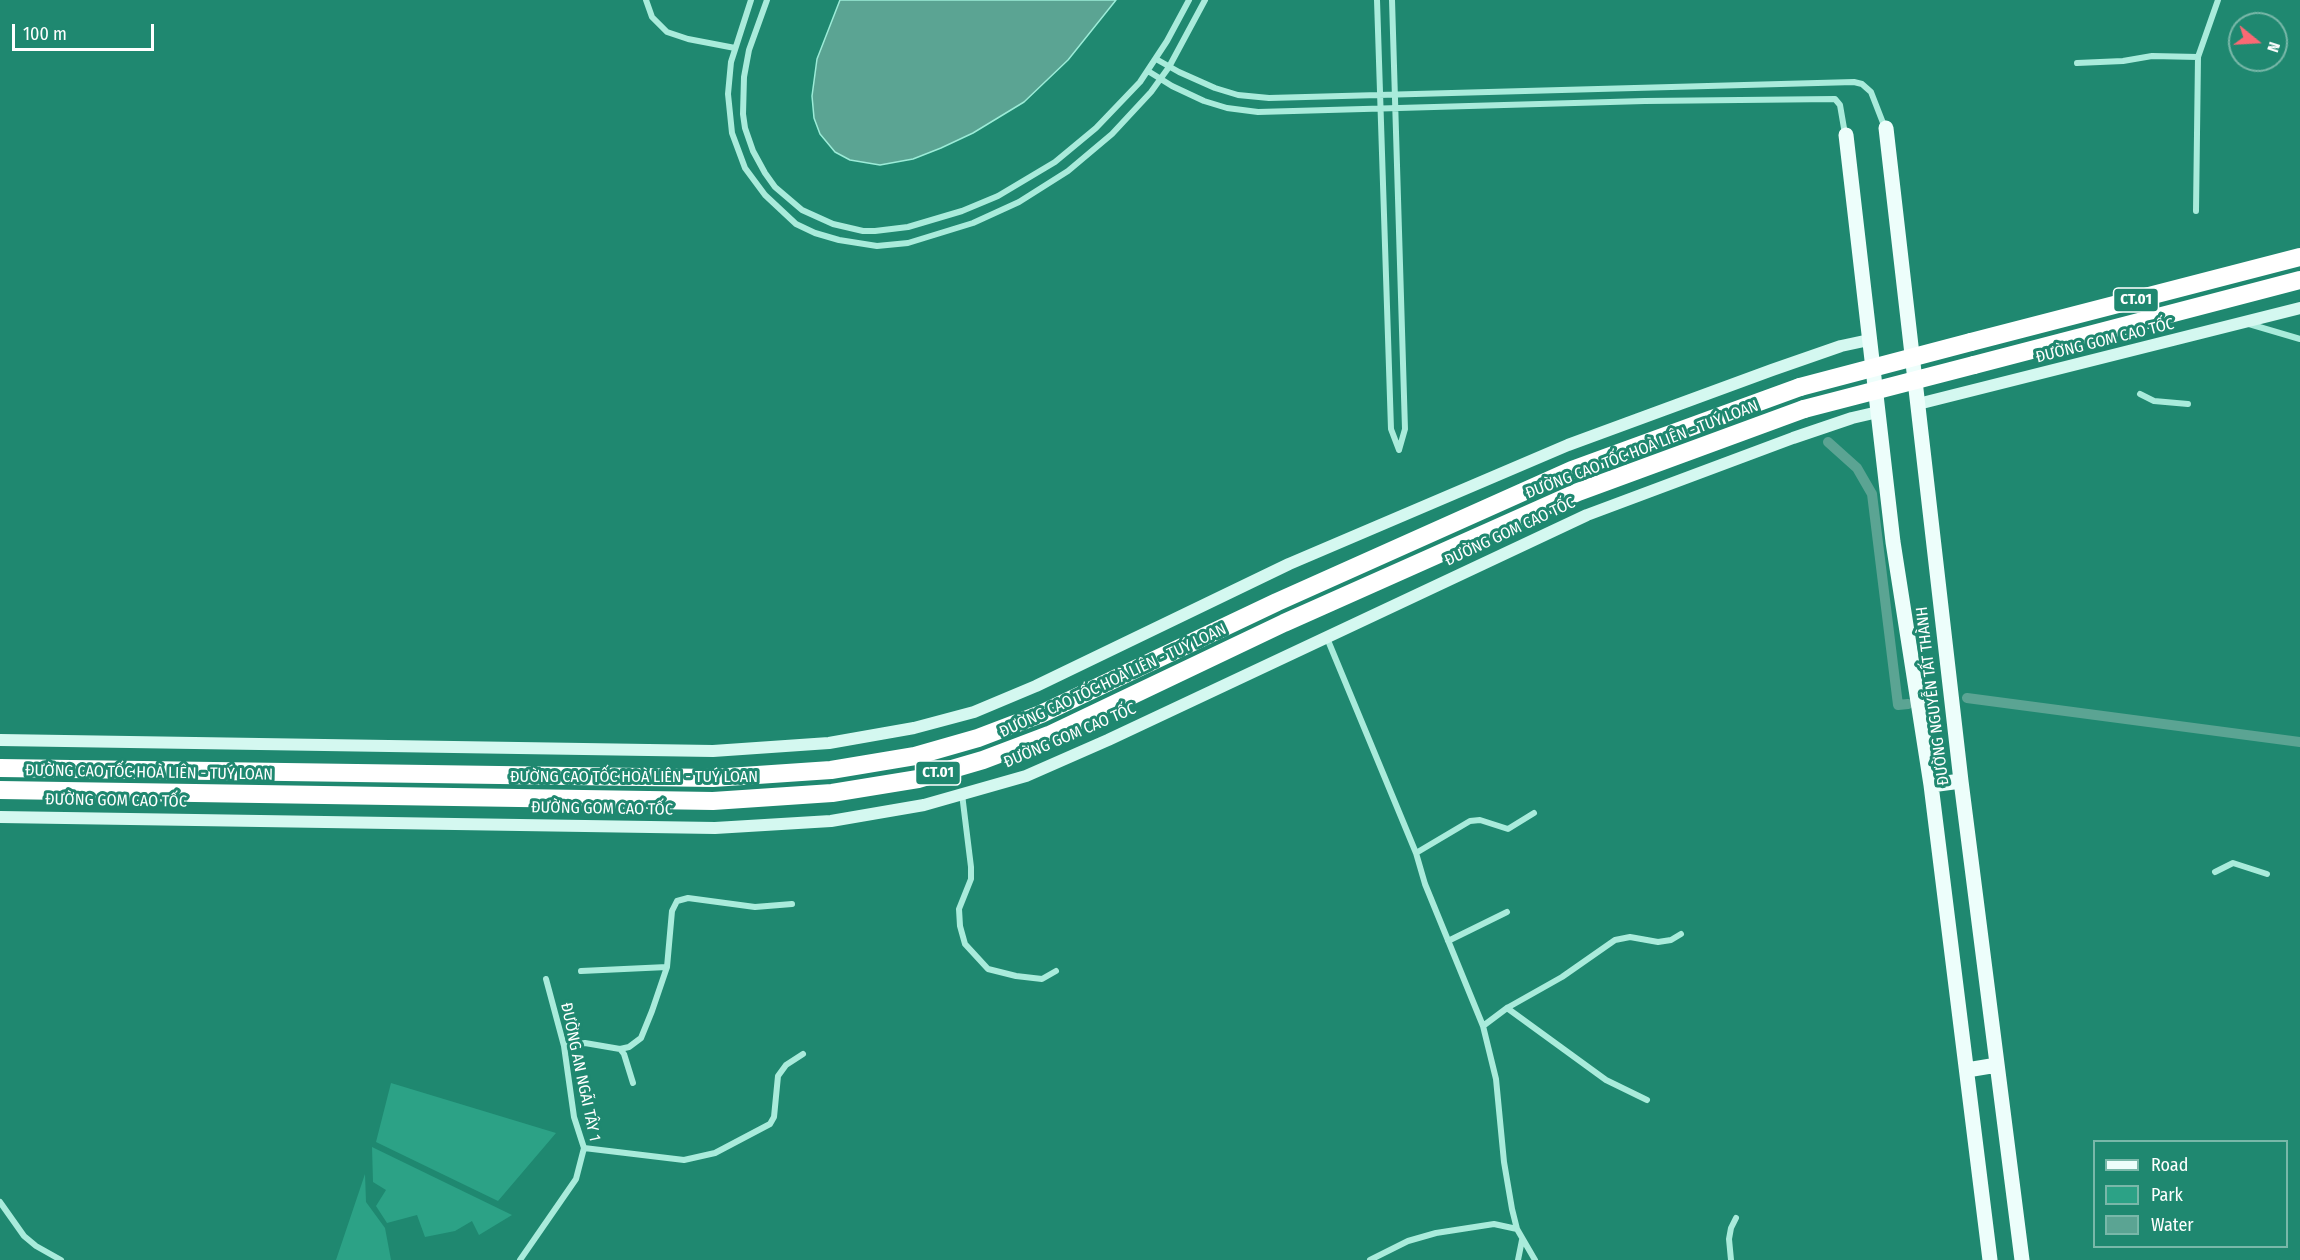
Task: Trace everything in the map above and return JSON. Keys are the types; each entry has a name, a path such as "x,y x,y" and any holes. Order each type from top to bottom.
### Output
{"highway":[{"name":"ĐƯỜNG CAO TỐC HOÀ LIÊN - TUÝ LOAN","path":"0,768 712,778 831,770 915,756 978,738 1041,714 1277,602 1572,470 1800,387 2300,257"},
{"name":"ĐƯỜNG CAO TỐC HOÀ LIÊN - TUÝ LOAN","path":"0,790 713,801 832,793 918,779 983,760 1048,735 1284,624 1578,492 1804,409 2300,280"}],"main road":[{"name":"ĐƯỜNG NGUYỄN TẤT THÀNH","path":"1886,128 1961,781 2022,1260"},
{"name":"ĐƯỜNG NGUYỄN TẤT THÀNH","path":"1845,135 1893,542 1931,785 1990,1260"},
{"name":"ĐƯỜNG GOM CAO TỐC","path":"1918,404 2300,308"},
{"path":"0,740 712,751 829,743 914,728 974,712 1036,686 1289,564 1568,445 1772,370 1841,346 1869,340"},
{"name":"ĐƯỜNG GOM CAO TỐC","path":"0,817 715,828 831,821 924,805 1026,776 1098,745 1587,515 1793,438 1852,418 1878,412"},
{"path":"1931,785 1961,781"},
{"path":"1967,1070 1997,1065"}],"street":[{"path":"646,0 652,17 668,32 688,39 735,48"},
{"path":"751,0 735,48 728,94 732,134 745,168 765,195 788,218 805,229 865,246 892,245 960,228 1005,209 1053,182 1092,152 1122,124 1161,80 1205,0"},
{"path":"767,0 749,50 744,77 743,101 748,140 759,163 775,187 795,205 827,222 862,231 908,227 962,211 998,196 1038,174 1082,141 1120,104 1156,59 1189,0"},
{"path":"1377,0 1391,429 1399,450 1405,429 1392,0"},
{"path":"2196,211 2198,57 2218,0"},
{"path":"2077,63 2123,61 2152,56 2198,57"},
{"path":"1156,59 1215,88 1249,96 1396,95 1854,82 1862,84 1871,92 1886,128"},
{"path":"1148,70 1161,80 1204,101 1237,110 1268,113 1646,101 1835,99 1840,105 1845,135"},
{"path":"765,195 775,187"},
{"path":"998,196 1005,209"},
{"path":"2242,323 2300,339"},
{"path":"2140,394 2154,401 2188,404"},
{"path":"1327,637 1484,1026 1494,1064 1504,1162 1517,1229 1535,1260"},
{"path":"962,794 971,867 971,879 959,909 960,926 965,944 988,969 1042,979 1056,971"},
{"path":"1416,853 1470,821 1480,819 1508,829 1534,813"},
{"path":"2215,872 2234,864 2267,874"},
{"path":"564,1046 597,1044 620,1049 629,1047 640,1038 667,967 672,911 681,899 699,899 747,907 792,904"},
{"path":"1448,941 1507,912"},
{"path":"1484,1026 1507,1008 1562,978 1616,940 1630,937 1658,942 1671,940 1681,934"},
{"path":"581,970 667,967"},
{"name":"ĐƯỜNG AN NGÃI TÂY 1","path":"520,1260 576,1179 584,1149 574,1117 564,1046 546,979"},
{"path":"1507,1008 1606,1080 1647,1100"},
{"path":"620,1049 624,1054 633,1083"},
{"path":"584,1149 684,1160 715,1153 770,1125 774,1117 778,1076 786,1065 802,1054"},
{"path":"0,1202 24,1236 36,1246 61,1260"},
{"path":"1731,1260 1729,1239 1736,1218"},
{"path":"1371,1260 1408,1241 1436,1233 1494,1224 1517,1229"},
{"path":"1518,1260 1522,1240"}],"green space":[{"path":"391,1083 556,1133 498,1201 376,1142"},
{"path":"372,1147 512,1215 479,1235 472,1221 455,1231 425,1237 417,1215 387,1223 376,1206 386,1190 373,1182"},
{"path":"365,1174 366,1202 385,1228 391,1260 336,1260"}],"water":[{"path":"840,0 1116,0 1068,60 1024,102 973,133 941,148 913,159 880,165 850,160 835,152 820,134 814,118 812,96 817,59"}],"waterway":[{"path":"1828,442 1857,468 1872,494 1898,705 1908,704"},
{"path":"1967,698 2300,742"}]}
